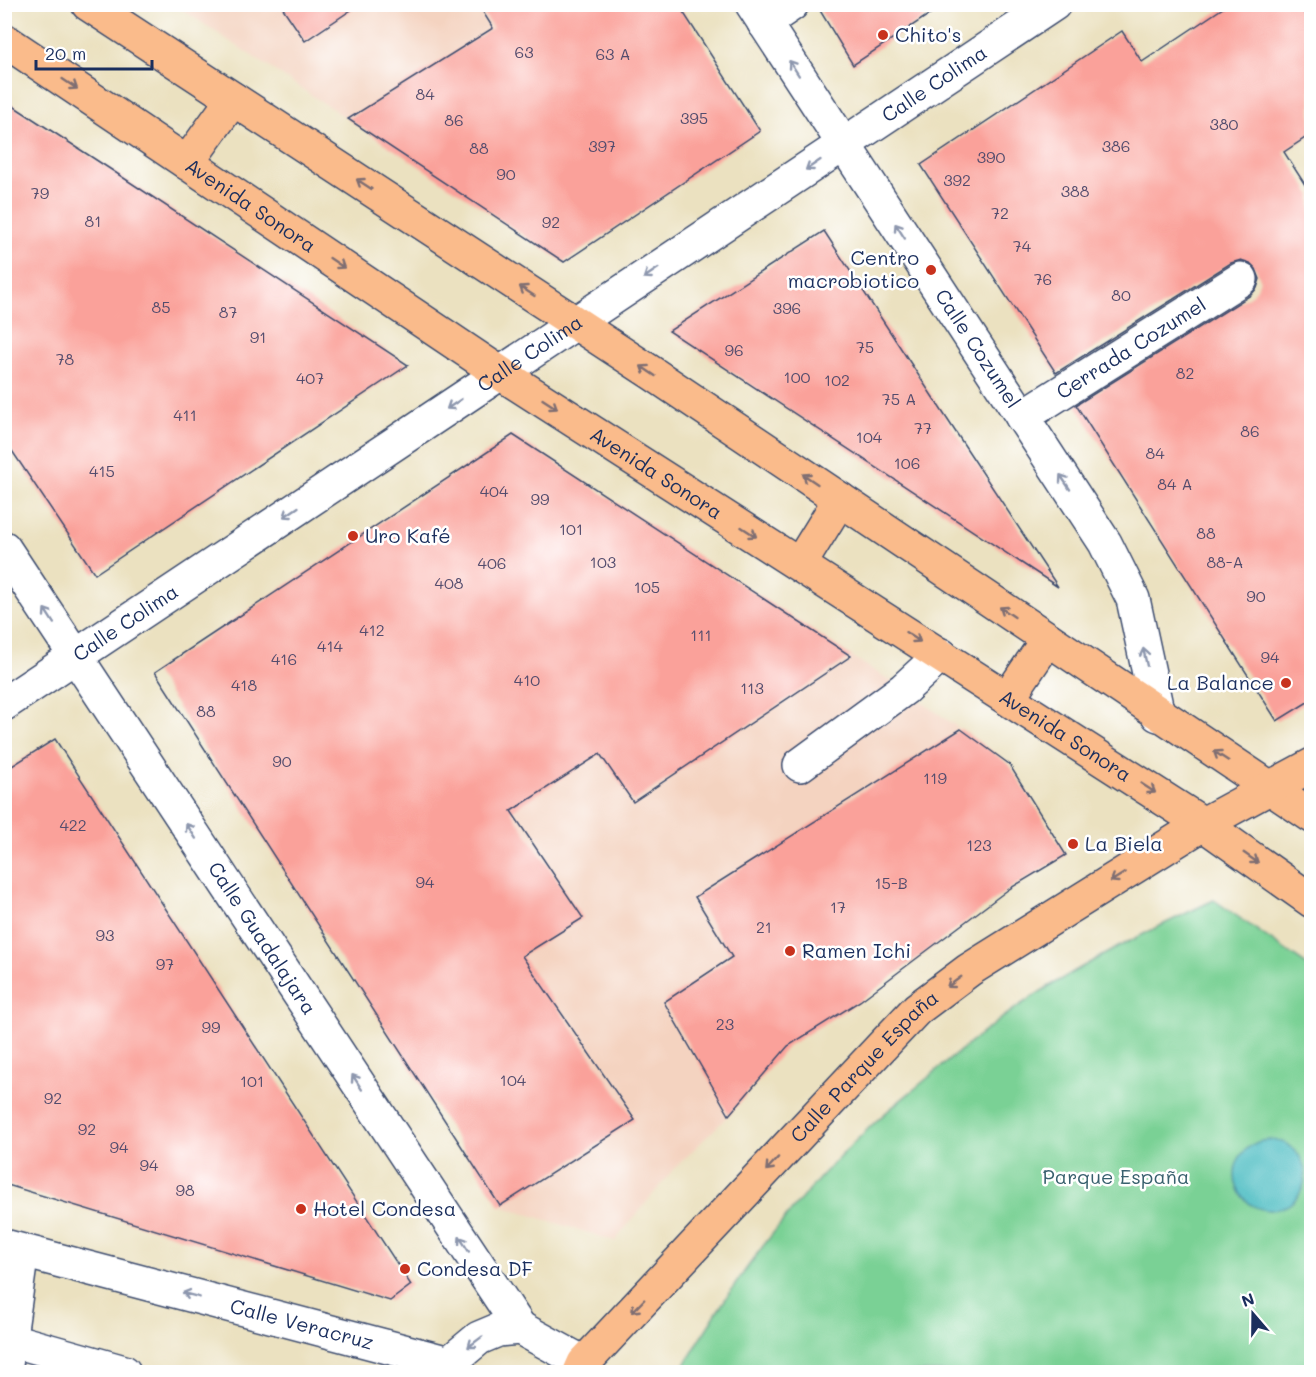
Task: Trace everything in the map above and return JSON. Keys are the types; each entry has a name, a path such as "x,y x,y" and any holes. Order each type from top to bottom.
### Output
{"main road":[{"path":"88,4 576,323 1311,816"},
{"name":"Avenida Sonora","path":"4,40 500,373 1203,824 1311,901"},
{"path":"187,163 233,99"},
{"path":"800,564 840,499"},
{"path":"1008,698 1048,639"},
{"name":"Calle Parque España","path":"582,1368 916,1009 969,970 1203,824 1311,765"}],"street":[{"path":"758,14 792,4"},
{"name":"Calle Colima","path":"4,704 844,145 1011,16 1054,4"},
{"name":"Calle Cozumel","path":"758,14 1105,543 1133,599 1158,714"},
{"name":"Cerrada Cozumel","path":"1022,417 1241,279"},
{"name":"Calle Guadalajara","path":"4,548 520,1328"},
{"path":"800,765 904,689 941,655"},
{"path":"5,1372 13,1249"},
{"name":"Calle Veracruz","path":"13,1249 448,1368 479,1338 498,1330 520,1328"},
{"path":"520,1328 582,1368"},
{"path":"7,1339 124,1372"}],"shaded area":[{"path":"175,5 678,5 760,131 679,185 512,83 606,234 564,262"},
{"path":"513,435 904,689 1009,764 1066,855 1009,889 860,1001 788,1046 729,1115 672,1171 615,1241 500,1206 155,672"}],"green space":[{"name":"Parque España","path":"1214,900 1311,968 1311,1372 681,1372 720,1307 789,1213 814,1184 883,1115 974,1039 1037,994 1112,950"}],"water":[{"path":"1270,1140 1289,1146 1299,1156 1305,1175 1299,1194 1289,1204 1270,1210 1251,1204 1241,1194 1235,1175 1241,1156 1251,1146"}],"building":[{"path":"280,4 360,4 305,41"},
{"path":"478,4 678,4 760,131 564,262 348,119 493,28"},
{"path":"816,4 945,4 853,65"},
{"path":"1229,4 1299,4 1311,23 1311,134 1284,152 1311,194 1311,700 1277,721 1076,405 1251,295 1260,279 1256,269 1250,263 1241,260 1231,263 1056,373 921,165 1122,31 1142,62"},
{"path":"4,100 408,365 95,574 4,439"},
{"path":"824,231 955,431 1058,587 669,331"},
{"path":"513,435 851,656 633,802 600,754 511,811 583,918 522,956 635,1120 500,1206 155,672"},
{"path":"961,729 1009,764 1066,855 1009,889 860,1001 788,1046 729,1115 664,1002 732,957 695,897"},
{"path":"55,739 411,1285 390,1301 4,1184 4,771"}],"place":[{"name":"Chito's","path":"883,35"},
{"name":"Centro macrobiotico","path":"931,270"},
{"name":"Uro Kafé","path":"353,536"},
{"name":"La Balance","path":"1286,683"},
{"name":"La Biela","path":"1073,844"},
{"name":"Ramen Ichi","path":"790,951"},
{"name":"Hotel Condesa","path":"301,1209"},
{"name":"Condesa DF","path":"405,1269"}]}
